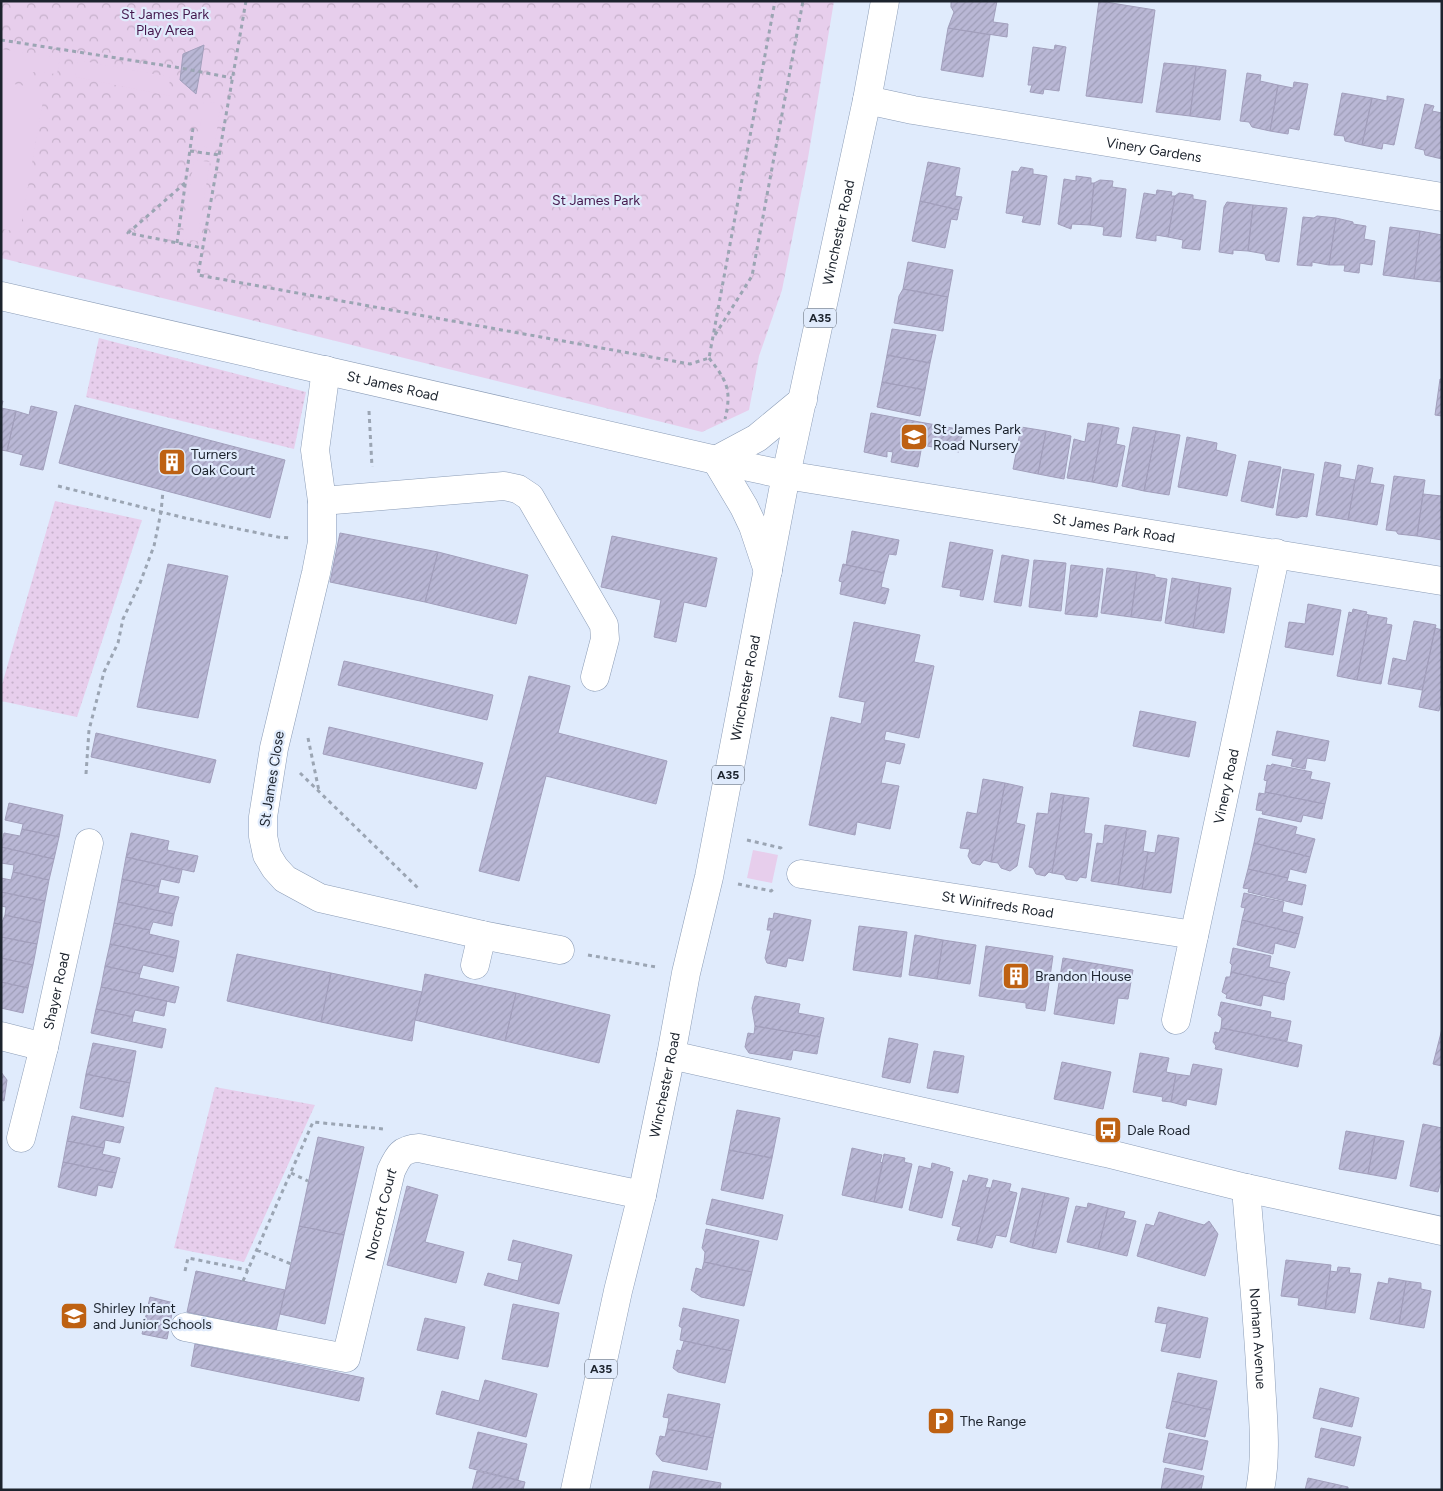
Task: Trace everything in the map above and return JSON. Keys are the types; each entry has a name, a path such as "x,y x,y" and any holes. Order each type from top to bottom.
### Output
{"street":[{"name":"Winchester Road","path":"575,1490 618,1290 642,1195 686,972 709,877 786,475 867,100 885,1"},
{"name":"Vinery Gardens","path":"867,100 913,110 1442,197"},
{"name":"St James Road","path":"1,296 786,475"},
{"name":"St James Close","path":"326,370 315,450 322,501 322,542 274,748 263,817 263,836 267,855 285,879 320,898 449,928 560,950"},
{"path":"768,572 744,507 716,460 757,438 803,400"},
{"name":"St James Park Road","path":"786,475 1442,580"},
{"path":"322,501 504,486 518,489 530,497 604,625 605,639 595,677"},
{"name":"Vinery Road","path":"1176,1020 1276,553"},
{"name":"Shayer Road","path":"21,1138 44,1047 89,843"},
{"name":"St Winifreds Road","path":"801,874 1194,935"},
{"path":"475,965 482,935"},
{"path":"1,1036 44,1047"},
{"path":"671,1055 1106,1153 1246,1188 1442,1231"},
{"path":"408,1148 419,1148 642,1195"},
{"name":"Norcroft Court","path":"185,1327 346,1358 391,1171 398,1156 408,1148"},
{"name":"Norham Avenue","path":"1246,1188 1264,1431 1260,1490"}],"path":[{"path":"246,1 198,274 690,364 709,358"},
{"path":"726,415 729,398 727,384 709,358 775,1"},
{"path":"713,338 752,276 803,1"},
{"path":"1,40 181,68 232,78"},
{"path":"177,243 193,128"},
{"path":"190,151 219,154"},
{"path":"185,184 128,233 203,248"},
{"path":"370,380 369,422 376,497"},
{"path":"58,486 185,518 278,537 322,542"},
{"path":"86,774 89,730 104,672 118,643 123,619 140,583 154,546 163,491"},
{"path":"274,748 446,914 449,928"},
{"path":"709,877 771,891 801,874 781,848 717,834"},
{"path":"560,950 686,972"},
{"path":"243,1280 313,1122 383,1128 408,1148"},
{"path":"291,1173 308,1181"},
{"path":"256,1250 291,1264"},
{"path":"185,1270 188,1258 248,1270"}],"green space":[{"name":"St James Park","path":"1,1 834,1 808,158 782,290 759,356 749,410 702,432 1,258"},
{"path":"1,49 60,58 57,74 33,72 28,82 1,78"},
{"path":"78,60 170,77 169,89 172,90 170,96 75,77"},
{"path":"1,82 45,89 20,232 1,229"},
{"path":"204,102 221,103 214,148 197,146"},
{"path":"194,160 210,162 197,241 182,239"},
{"path":"99,338 306,392 294,449 86,397"},
{"path":"55,501 142,520 77,717 1,701 1,688"},
{"path":"753,850 778,855 772,883 747,878"},
{"path":"215,1087 315,1105 244,1262 174,1248"}],"building":[{"path":"951,1 997,1 993,22 1008,24 1007,37 948,28 954,12 951,7"},
{"path":"1099,1 1155,10 1142,103 1086,96"},
{"path":"948,28 990,35 983,77 941,70"},
{"path":"204,45 196,94 180,80 183,54"},
{"path":"1055,45 1066,47 1059,91 1044,89 1043,94 1030,92 1032,85 1028,85 1033,47 1054,50"},
{"path":"1164,63 1196,66 1190,116 1156,112"},
{"path":"1196,66 1226,70 1220,120 1190,116"},
{"path":"1247,73 1261,75 1260,81 1278,85 1270,131 1252,127 1249,122 1240,121"},
{"path":"1294,82 1308,84 1299,130 1289,128 1288,134 1270,131 1278,85 1293,88"},
{"path":"1342,93 1372,98 1362,145 1345,141 1344,136 1334,135"},
{"path":"1387,96 1404,99 1394,145 1383,143 1382,149 1362,145 1372,98 1387,101"},
{"path":"1425,104 1434,106 1432,111 1442,113 1442,159 1425,155 1424,150 1415,148"},
{"path":"928,162 960,168 955,196 962,197 959,210 920,201"},
{"path":"1021,167 1033,169 1033,174 1047,176 1040,225 1022,222 1024,216 1006,213 1012,171 1018,172"},
{"path":"1076,176 1091,178 1091,183 1094,183 1090,225 1072,224 1071,229 1058,224 1064,179 1076,181"},
{"path":"1100,180 1113,181 1112,187 1126,189 1121,237 1103,235 1104,227 1090,225 1094,183"},
{"path":"1157,190 1172,192 1171,196 1175,196 1168,237 1156,235 1156,241 1136,238 1144,193 1156,195"},
{"path":"1179,193 1193,195 1193,199 1206,201 1200,250 1182,248 1183,240 1168,237 1175,196"},
{"path":"920,201 959,210 957,220 951,219 945,248 912,241"},
{"path":"1227,202 1253,205 1248,251 1233,250 1233,254 1219,252 1224,207"},
{"path":"1253,205 1287,208 1279,262 1266,260 1265,254 1248,251"},
{"path":"1317,216 1336,218 1329,265 1312,262 1312,266 1297,265 1303,217 1314,218"},
{"path":"1336,218 1366,226 1364,239 1375,241 1372,265 1360,263 1359,273 1344,271 1345,265 1329,265"},
{"path":"1390,227 1420,231 1414,279 1383,275"},
{"path":"1420,231 1442,235 1442,282 1414,279"},
{"path":"908,262 953,270 948,297 903,289"},
{"path":"903,289 948,297 943,331 894,323 899,296"},
{"path":"892,329 936,335 930,363 887,355"},
{"path":"887,355 930,363 925,390 882,382"},
{"path":"1440,379 1442,379 1442,416 1435,415"},
{"path":"882,382 925,390 920,416 877,407"},
{"name":"Turners Oak Court","path":"75,405 285,460 270,518 59,463"},
{"path":"31,406 57,412 43,470 20,465 23,455 7,451 16,411 29,415"},
{"path":"1,408 16,411 7,451 1,450"},
{"name":"St James Park Road Nursery","path":"871,413 963,430 959,452 922,445 918,467 891,462 893,452 887,451 887,457 864,452"},
{"path":"1088,423 1103,425 1092,482 1067,478 1074,439 1085,442"},
{"path":"1103,425 1119,428 1116,444 1125,446 1117,487 1092,482"},
{"path":"1021,427 1046,431 1038,474 1013,469"},
{"path":"1133,427 1156,431 1144,491 1122,486"},
{"path":"1046,431 1071,436 1064,479 1038,474"},
{"path":"1156,431 1180,435 1169,495 1144,491"},
{"path":"1187,437 1217,443 1216,450 1236,455 1227,496 1178,487"},
{"path":"1249,461 1281,467 1273,508 1241,501"},
{"path":"1325,462 1341,465 1339,477 1355,480 1348,520 1316,515"},
{"path":"1358,465 1373,468 1370,483 1384,485 1377,525 1348,520"},
{"path":"1283,469 1314,474 1307,517 1297,518 1276,515"},
{"path":"1394,476 1425,480 1417,536 1398,534 1396,531 1386,530"},
{"path":"1423,494 1442,496 1442,540 1417,536"},
{"path":"852,531 899,540 896,555 889,554 884,573 846,565"},
{"path":"340,533 438,552 425,602 330,582"},
{"path":"612,536 717,558 706,607 684,602 676,642 654,637 661,600 601,587"},
{"path":"950,542 993,550 983,600 960,596 961,590 942,587"},
{"path":"438,552 528,575 516,624 425,602"},
{"path":"1002,555 1029,560 1021,606 994,602"},
{"path":"1034,560 1066,563 1061,611 1029,607"},
{"path":"168,564 228,576 198,718 137,707"},
{"path":"843,564 884,573 881,587 889,589 885,604 840,594 842,582 839,581"},
{"path":"1071,565 1103,569 1097,617 1065,614"},
{"path":"1107,568 1137,572 1131,617 1101,613"},
{"path":"1137,572 1167,579 1161,621 1131,617"},
{"path":"1172,578 1200,583 1193,628 1165,623"},
{"path":"1200,583 1231,588 1224,633 1193,628"},
{"path":"1308,604 1341,610 1333,655 1285,647 1289,622 1305,624"},
{"path":"1353,609 1367,612 1366,614 1369,615 1357,680 1337,676 1349,612 1352,613"},
{"path":"1369,615 1387,618 1386,624 1392,625 1381,684 1357,680"},
{"path":"1414,621 1436,625 1422,690 1388,684 1393,658 1406,661"},
{"path":"854,622 920,635 914,662 934,666 919,738 886,731 884,740 905,744 900,764 886,761 881,783 899,786 890,829 857,822 855,835 809,825 831,717 861,724 865,702 839,697"},
{"path":"1435,628 1442,630 1442,697 1439,711 1419,707"},
{"path":"344,661 493,695 487,720 338,685"},
{"path":"529,676 570,686 558,733 667,761 656,804 546,776 519,881 479,871"},
{"path":"1140,711 1196,722 1189,757 1133,746"},
{"path":"329,727 483,763 476,789 323,754"},
{"path":"1277,731 1329,741 1325,761 1307,758 1305,769 1291,766 1293,759 1272,755"},
{"path":"96,733 216,760 210,783 91,757"},
{"path":"1272,764 1312,772 1310,779 1330,783 1325,804 1265,792 1267,781 1264,780 1267,765 1271,766"},
{"path":"983,779 1005,783 991,862 984,860 980,865 972,863 968,856 970,849 960,848 967,812 977,814"},
{"path":"1005,783 1023,787 1016,823 1025,825 1017,866 1010,871 1001,868 998,863 991,862"},
{"path":"1265,792 1325,804 1322,819 1303,815 1301,822 1262,814 1263,811 1256,810 1259,793 1265,794"},
{"path":"1051,793 1064,795 1052,873 1049,872 1045,876 1036,874 1033,868 1029,867 1037,813 1048,814"},
{"path":"1064,795 1089,798 1084,833 1092,834 1086,878 1080,877 1077,881 1066,879 1064,875 1052,873"},
{"path":"9,803 63,815 59,837 22,829 23,824 5,820"},
{"path":"1259,818 1297,827 1295,834 1315,839 1310,857 1254,843"},
{"path":"1105,825 1127,828 1118,885 1091,881 1097,843 1103,844"},
{"path":"1127,828 1146,831 1143,851 1148,852 1142,889 1118,885"},
{"path":"22,829 59,837 54,859 1,847 4,833 20,836"},
{"path":"131,833 169,841 167,850 198,856 194,872 126,857"},
{"path":"1158,835 1179,838 1171,893 1142,889 1148,852 1155,853"},
{"path":"1254,843 1310,857 1306,873 1290,869 1288,878 1248,869"},
{"path":"1,847 54,859 49,880 13,872 14,865 1,863"},
{"path":"126,857 182,870 179,883 161,879 159,887 122,879"},
{"path":"1248,869 1288,878 1287,881 1306,885 1302,905 1248,892 1249,889 1243,888"},
{"path":"13,872 49,880 45,901 1,892 1,878 11,880"},
{"path":"122,879 159,887 158,893 179,897 174,914 118,902"},
{"path":"1,892 45,901 41,923 5,915 6,907 1,906"},
{"path":"1244,893 1284,902 1282,912 1303,917 1299,934 1242,920 1245,908 1241,907"},
{"path":"118,902 174,914 172,926 153,922 150,930 114,923"},
{"path":"774,913 811,920 803,961 788,958 786,967 767,963 765,958 771,930 767,930 769,918 773,919"},
{"path":"5,915 41,923 37,944 1,937 1,922"},
{"path":"1242,920 1299,934 1295,948 1275,943 1273,954 1237,945"},
{"path":"114,923 150,930 149,934 179,941 176,958 110,944"},
{"path":"859,926 907,932 901,977 853,970"},
{"path":"915,935 943,940 937,979 909,975"},
{"path":"1,937 37,944 33,965 1,958"},
{"path":"943,940 976,945 970,984 937,979"},
{"path":"110,944 176,958 173,972 143,965 140,974 105,966"},
{"name":"Brandon House","path":"986,946 1053,956 1045,1011 1026,1008 1026,1003 979,996"},
{"path":"1233,948 1271,956 1269,967 1290,972 1286,984 1231,972 1232,965 1230,963"},
{"path":"237,954 331,973 321,1022 227,1001"},
{"path":"1,958 33,965 28,988 1,982"},
{"path":"1063,958 1133,970 1128,999 1118,998 1114,1024 1054,1014"},
{"path":"105,966 140,974 139,978 179,987 175,1003 101,987"},
{"path":"1231,972 1286,984 1284,1000 1263,995 1261,1006 1226,998 1227,995 1222,992 1226,977 1230,977"},
{"path":"331,973 422,992 412,1041 321,1022"},
{"path":"425,974 516,993 505,1041 415,1020"},
{"path":"1,982 28,988 23,1013 1,1008"},
{"path":"101,987 167,1001 164,1016 135,1010 133,1017 96,1009"},
{"path":"516,993 610,1015 599,1063 505,1041"},
{"path":"755,996 800,1004 798,1013 824,1018 820,1037 755,1026 752,1008"},
{"path":"1221,1002 1271,1012 1270,1017 1291,1021 1287,1041 1221,1028 1222,1018 1218,1015"},
{"path":"96,1009 133,1017 132,1022 166,1029 162,1048 91,1033"},
{"path":"755,1026 820,1037 817,1054 793,1050 791,1060 749,1053 745,1047 748,1033 754,1034"},
{"path":"1221,1028 1302,1045 1298,1067 1215,1049 1216,1046 1213,1042 1215,1032 1219,1033"},
{"path":"1442,1029 1442,1066 1433,1064"},
{"path":"889,1038 918,1044 910,1083 882,1077"},
{"path":"93,1043 136,1051 130,1083 86,1074"},
{"path":"934,1051 964,1056 958,1093 927,1088"},
{"path":"1140,1053 1169,1058 1166,1072 1176,1074 1171,1102 1162,1101 1163,1097 1133,1092"},
{"path":"1062,1062 1111,1072 1103,1109 1054,1099"},
{"path":"1193,1064 1222,1069 1216,1105 1187,1099 1186,1106 1171,1102 1176,1074 1190,1076"},
{"path":"1,1072 7,1080 4,1101 1,1100"},
{"path":"86,1074 130,1083 123,1117 80,1108"},
{"path":"737,1110 780,1118 772,1158 729,1150"},
{"path":"72,1116 124,1127 120,1143 105,1140 104,1148 67,1141"},
{"path":"1423,1124 1442,1128 1442,1176 1438,1192 1410,1186"},
{"path":"1346,1131 1375,1136 1368,1174 1339,1169"},
{"path":"1375,1136 1404,1141 1396,1179 1368,1174"},
{"path":"318,1137 364,1147 344,1235 299,1226"},
{"path":"67,1141 104,1148 102,1154 120,1158 116,1173 63,1162"},
{"path":"852,1148 882,1155 880,1162 883,1163 874,1202 842,1195"},
{"path":"729,1150 772,1158 763,1199 721,1190"},
{"path":"884,1154 905,1158 904,1162 912,1164 902,1208 874,1202"},
{"path":"63,1162 116,1173 112,1188 98,1185 96,1196 58,1187"},
{"path":"932,1163 950,1168 949,1171 953,1172 942,1218 909,1210 919,1166 931,1169"},
{"path":"969,1175 988,1179 985,1187 990,1188 976,1244 957,1240 961,1227 952,1225 963,1180 967,1182"},
{"path":"993,1180 1011,1184 1009,1191 1017,1193 1006,1237 996,1235 992,1248 976,1244"},
{"path":"407,1186 438,1195 425,1242 464,1252 456,1283 387,1265"},
{"path":"1022,1188 1045,1193 1032,1248 1010,1242"},
{"path":"1045,1193 1069,1198 1056,1253 1032,1248"},
{"path":"712,1199 783,1215 777,1240 706,1224"},
{"path":"1088,1203 1108,1208 1098,1249 1067,1242 1076,1206 1087,1208"},
{"path":"1108,1208 1125,1212 1123,1218 1136,1221 1127,1256 1098,1249"},
{"path":"1159,1212 1204,1225 1209,1221 1218,1234 1205,1276 1137,1256 1146,1224 1154,1226"},
{"path":"299,1226 344,1235 325,1324 280,1314"},
{"path":"706,1229 759,1241 752,1272 704,1262 705,1252 702,1248"},
{"path":"513,1240 572,1255 559,1304 484,1285 488,1273 518,1281 522,1263 508,1260"},
{"path":"1286,1260 1331,1265 1325,1309 1298,1305 1299,1298 1281,1296"},
{"path":"704,1262 752,1272 744,1306 701,1297 691,1290 696,1268 702,1270"},
{"path":"1338,1267 1350,1268 1349,1273 1361,1274 1355,1313 1325,1309 1330,1271 1337,1272"},
{"path":"196,1271 285,1290 276,1331 187,1312"},
{"path":"1389,1278 1406,1281 1399,1324 1370,1319 1378,1282 1388,1284"},
{"path":"1406,1281 1421,1283 1421,1289 1431,1291 1424,1328 1399,1324"},
{"path":"150,1297 174,1303 167,1339 142,1334"},
{"path":"513,1304 559,1313 548,1367 502,1359"},
{"path":"1158,1307 1208,1318 1200,1358 1161,1351 1167,1324 1155,1322"},
{"path":"683,1308 739,1320 732,1351 680,1340 682,1328 679,1326"},
{"path":"425,1318 465,1327 458,1359 417,1350"},
{"path":"684,1341 732,1351 725,1383 678,1372 673,1368 677,1350 681,1351"},
{"path":"195,1344 364,1378 359,1401 191,1366"},
{"path":"1178,1373 1217,1381 1211,1410 1172,1401"},
{"path":"485,1380 537,1394 526,1437 436,1414 442,1391 479,1401"},
{"path":"1320,1388 1359,1398 1352,1427 1313,1418"},
{"path":"668,1394 720,1404 713,1438 667,1429 669,1418 663,1417"},
{"path":"1172,1401 1211,1410 1205,1437 1166,1428"},
{"path":"1321,1428 1361,1437 1354,1466 1315,1457"},
{"path":"667,1429 713,1438 707,1470 662,1461 656,1454 660,1436 665,1437"},
{"path":"478,1432 527,1444 518,1480 469,1468"},
{"path":"1169,1433 1208,1441 1202,1470 1163,1462"},
{"path":"1165,1468 1204,1476 1201,1490 1161,1490"},
{"path":"477,1471 525,1482 523,1490 472,1490"},
{"path":"653,1471 721,1483 720,1490 649,1490"},
{"path":"1308,1478 1348,1487 1348,1490 1305,1490"}],"place":[{"name":"St James Park Road Nursery","path":"914,437"},
{"name":"Turners Oak Court","path":"172,462"},
{"name":"Brandon House","path":"1016,976"},
{"name":"Dale Road","path":"1108,1130"},
{"name":"Shirley Infant and Junior Schools","path":"74,1316"},
{"name":"The Range","path":"941,1421"}],"park label":[{"name":"St James Park Play Area","path":"165,22"}]}
